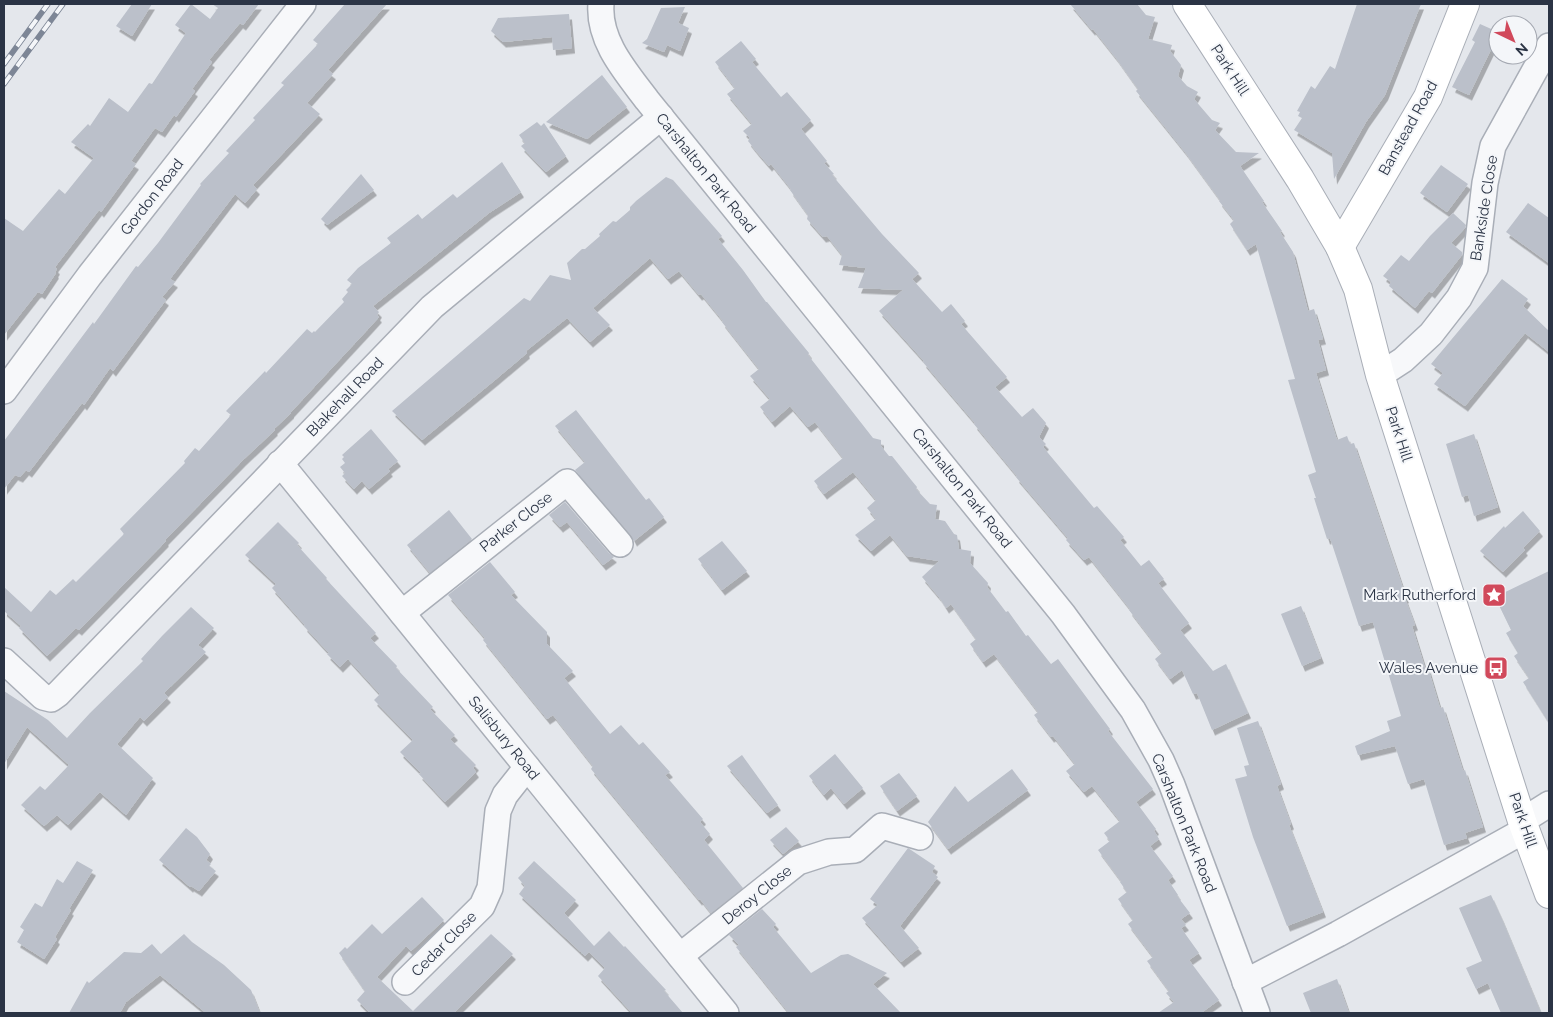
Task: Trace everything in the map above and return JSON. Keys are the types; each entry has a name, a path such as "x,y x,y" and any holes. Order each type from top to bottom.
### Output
{"main road":[{"name":"Park Hill","path":"1187,4 1300,179 1340,247 1358,289 1380,375 1524,826 1549,894"},
{"name":"Banstead Road","path":"1340,247 1428,97 1465,4"}],"street":[{"name":"Gordon Road","path":"4,392 90,275 302,4"},
{"name":"Carshalton Park Road","path":"601,4 601,23 612,52 661,117 1063,614 1133,710 1161,760 1172,786 1257,1013"},
{"name":"Bankside Close","path":"1380,375 1403,360 1431,334 1459,298 1475,268 1485,183 1493,146 1549,46"},
{"name":"Blakehall Road","path":"4,660 43,696 50,699 58,694 432,307 661,117"},
{"name":"Salisbury Road","path":"280,464 726,1013"},
{"name":"Parker Close","path":"402,613 567,482 620,544"},
{"name":"Cedar Close","path":"405,982 482,906 490,888 498,811 505,795 527,767"},
{"path":"1245,982 1338,934 1524,826 1549,804"},
{"name":"Deroy Close","path":"680,956 798,862 829,852 856,850 882,826 920,837"}],"building":[{"path":"132,4 152,4 132,36 116,26"},
{"path":"191,4 210,19 218,8 212,4 259,4 243,25 240,23 209,60 212,62 192,89 195,91 176,117 174,115 162,132 155,128 131,161 136,164 101,212 99,210 55,267 57,269 56,273 42,294 37,293 4,335 4,218 23,231 59,189 65,194 94,158 71,142 88,124 90,126 109,98 128,112 149,83 152,84 186,33 175,25"},
{"path":"345,4 387,4 328,70 333,74 307,103 320,114 253,185 257,189 245,203 235,194 170,279 175,282 162,297 166,300 113,371 110,368 84,405 82,403 29,472 26,470 20,477 15,475 4,489 4,441 136,266 138,267 158,243 200,184 229,153 226,151 255,120 253,118 284,85 281,83 318,44 313,40"},
{"path":"1070,4 1137,4 1146,15 1155,17 1148,39 1172,45 1170,51 1181,65 1178,76 1187,86 1198,92 1194,99 1212,120 1220,123 1215,130 1236,152 1259,153 1240,166 1264,201 1262,202 1282,231 1280,232 1293,252 1308,311 1314,309 1323,339 1318,340 1326,370 1316,373 1337,440 1347,436 1350,444 1354,443 1415,625 1412,626 1425,668 1428,668 1440,708 1443,707 1483,827 1465,833 1467,838 1444,845 1424,779 1408,784 1395,746 1358,755 1355,746 1390,731 1387,721 1401,716 1373,622 1359,626 1330,538 1327,539 1314,498 1316,498 1308,475 1316,472 1288,380 1295,379 1256,244 1247,250 1230,224 1234,220 1220,200 1185,152 1136,91 1138,89 1116,58"},
{"path":"1357,4 1421,4 1385,95 1366,122 1334,179 1332,153 1294,130 1302,118 1298,116 1300,112 1297,111 1311,86 1315,89 1330,66 1335,69"},
{"path":"685,7 678,23 689,28 680,51 667,45 664,52 642,43 647,39 661,8"},
{"path":"569,14 572,48 553,50 552,37 503,42 491,31 498,18"},
{"path":"1480,24 1488,28 1488,56 1469,95 1452,87 1475,42 1472,40"},
{"path":"741,41 756,59 752,62 781,97 787,92 811,120 801,129 827,161 824,163 834,174 832,175 882,234 919,273 912,279 942,312 951,304 965,321 961,324 1007,377 995,387 1022,417 1033,408 1046,423 1039,437 1046,444 1043,447 1094,508 1097,506 1124,537 1120,540 1141,566 1149,560 1164,579 1158,583 1189,623 1180,630 1213,671 1226,664 1248,713 1212,730 1197,693 1193,694 1182,670 1170,679 1155,659 1162,653 1089,557 1084,560 1066,540 1068,538 1016,477 975,423 924,361 879,311 903,290 858,288 866,268 839,265 842,255 827,236 823,237 807,219 808,215 791,189 771,164 769,166 756,151 748,141 750,138 743,131 752,124 727,94 735,88 715,62"},
{"path":"602,75 627,107 587,139 546,122"},
{"path":"537,122 541,126 544,123 566,156 546,172 521,146 525,143 519,135"},
{"path":"502,162 521,192 489,213 373,306 379,312 377,315 379,317 291,413 79,630 76,628 47,656 19,628 21,626 4,611 4,587 31,612 50,590 56,595 73,579 76,582 124,534 120,529 185,463 184,461 195,448 199,451 231,415 226,411 265,371 266,373 307,329 312,333 315,332 344,302 342,299 348,292 346,290 352,284 347,280 358,268 391,243 387,238 418,214 422,219 453,194 457,198"},
{"path":"1441,165 1468,184 1447,212 1420,193"},
{"path":"361,174 374,190 327,225 321,219"},
{"path":"666,177 673,180 722,236 718,239 766,302 809,353 808,355 873,438 881,440 881,446 889,456 892,456 917,487 916,489 930,504 937,505 935,519 945,521 954,534 957,535 959,549 971,551 970,563 988,583 987,587 1006,612 1008,611 1026,636 1028,635 1051,664 1058,659 1110,729 1108,731 1153,789 1136,802 1156,829 1154,831 1159,839 1150,846 1173,876 1168,880 1190,913 1181,919 1186,925 1181,928 1199,953 1189,960 1219,1000 1201,1013 1158,1013 1174,1002 1166,993 1169,991 1147,961 1153,957 1128,924 1133,920 1118,899 1127,892 1098,850 1110,841 1104,833 1120,821 1092,786 1084,792 1066,771 1075,764 1034,715 1038,712 994,654 983,662 970,644 976,639 951,604 946,608 922,577 939,561 907,556 890,535 871,551 855,535 876,519 867,508 876,500 853,472 824,494 814,481 843,458 815,422 808,427 790,406 772,422 760,407 770,399 750,376 759,369 701,294 699,295 679,271 668,279 650,258 593,308 610,325 590,342 567,318 422,440 392,411 524,298 530,301 550,275 571,280 567,263 600,236 599,234 613,221 616,222 630,210 630,207 636,201"},
{"path":"1528,203 1549,218 1549,263 1506,232"},
{"path":"1453,213 1466,225 1451,243 1462,252 1462,255 1432,293 1429,291 1415,308 1389,286 1391,282 1383,276 1401,255 1409,261"},
{"path":"1502,279 1528,299 1523,306 1549,331 1549,352 1525,333 1465,406 1434,384 1443,373 1431,364"},
{"path":"576,410 646,500 649,498 664,517 634,541 631,535 575,470 585,462 555,426"},
{"path":"371,429 398,461 388,469 390,471 369,489 362,481 354,489 342,476 345,473 340,467 345,463 342,455"},
{"path":"1474,434 1498,507 1474,516 1468,495 1462,497 1446,444"},
{"path":"565,502 614,557 603,565 567,522 560,527 549,515"},
{"path":"449,510 472,539 430,573 407,545"},
{"path":"1523,511 1540,531 1523,548 1525,550 1503,572 1480,551 1504,526 1505,528"},
{"path":"278,522 299,543 297,545 326,579 376,633 370,638 433,707 430,709 455,735 450,739 476,765 473,768 476,772 445,802 419,774 421,773 400,752 413,740 374,700 380,694 348,659 340,667 327,654 329,653 272,588 276,584 245,555"},
{"path":"722,541 747,571 722,590 698,559"},
{"path":"490,562 515,592 511,595 547,632 547,644 573,671 564,678 610,734 621,725 639,745 643,742 670,772 665,775 703,819 700,822 710,834 704,840 743,888 711,913 591,769 593,766 553,715 547,719 483,640 485,638 448,595"},
{"path":"1549,571 1549,723 1523,682 1529,678 1514,656 1518,653 1506,633 1511,630 1495,597"},
{"path":"1301,606 1321,658 1302,666 1281,614"},
{"path":"191,607 214,628 198,645 206,652 164,693 168,697 144,721 140,717 117,744 153,778 126,815 100,792 68,825 57,815 44,826 21,805 40,786 45,790 69,765 27,727 4,764 4,691 48,720 67,738 143,661 141,659"},
{"path":"1258,721 1281,784 1277,786 1291,824 1289,825 1323,912 1287,926 1253,837 1235,779 1247,776 1244,766 1249,765 1237,728"},
{"path":"835,754 863,788 844,804 831,788 824,795 809,776"},
{"path":"742,755 778,805 767,813 727,766"},
{"path":"1012,769 1028,790 948,849 928,822 955,786 968,802"},
{"path":"899,773 917,796 897,811 880,786"},
{"path":"786,827 799,841 783,854 770,840"},
{"path":"186,828 197,837 210,854 206,860 211,864 209,866 216,871 199,891 190,887 159,860"},
{"path":"908,848 935,866 932,872 938,877 900,926 919,948 901,962 862,918 878,905 870,899"},
{"path":"77,861 93,870 69,909 71,910 55,937 57,939 44,959 17,942 24,930 20,927 35,903 42,907 57,879 63,883"},
{"path":"534,861 576,900 564,913 594,946 609,931 666,990 664,991 683,1013 632,1013 598,976 605,968 589,952 585,956 519,894 525,886 518,878"},
{"path":"1491,895 1541,1013 1501,1013 1488,983 1476,989 1466,968 1482,961 1459,908"},
{"path":"422,897 444,920 411,951 406,946 377,977 413,1011 491,934 513,954 454,1013 370,1013 357,1000 365,991 339,953 345,947 347,949 372,924 382,934"},
{"path":"762,909 776,924 773,927 811,973 841,955 848,954 887,973 873,984 901,1013 789,1013 736,947 739,945 729,935"},
{"path":"184,934 224,965 251,990 260,1013 206,1013 160,975 126,1002 120,1013 69,1013 87,981 89,983 124,952 141,953 152,944 161,954"},
{"path":"1337,979 1349,1013 1311,1013 1303,993"}],"railway":[{"path":"4,64 48,4"},
{"path":"4,84 63,4"}],"place":[{"name":"Mark Rutherford","path":"1494,595"},
{"name":"Wales Avenue","path":"1496,668"}]}
